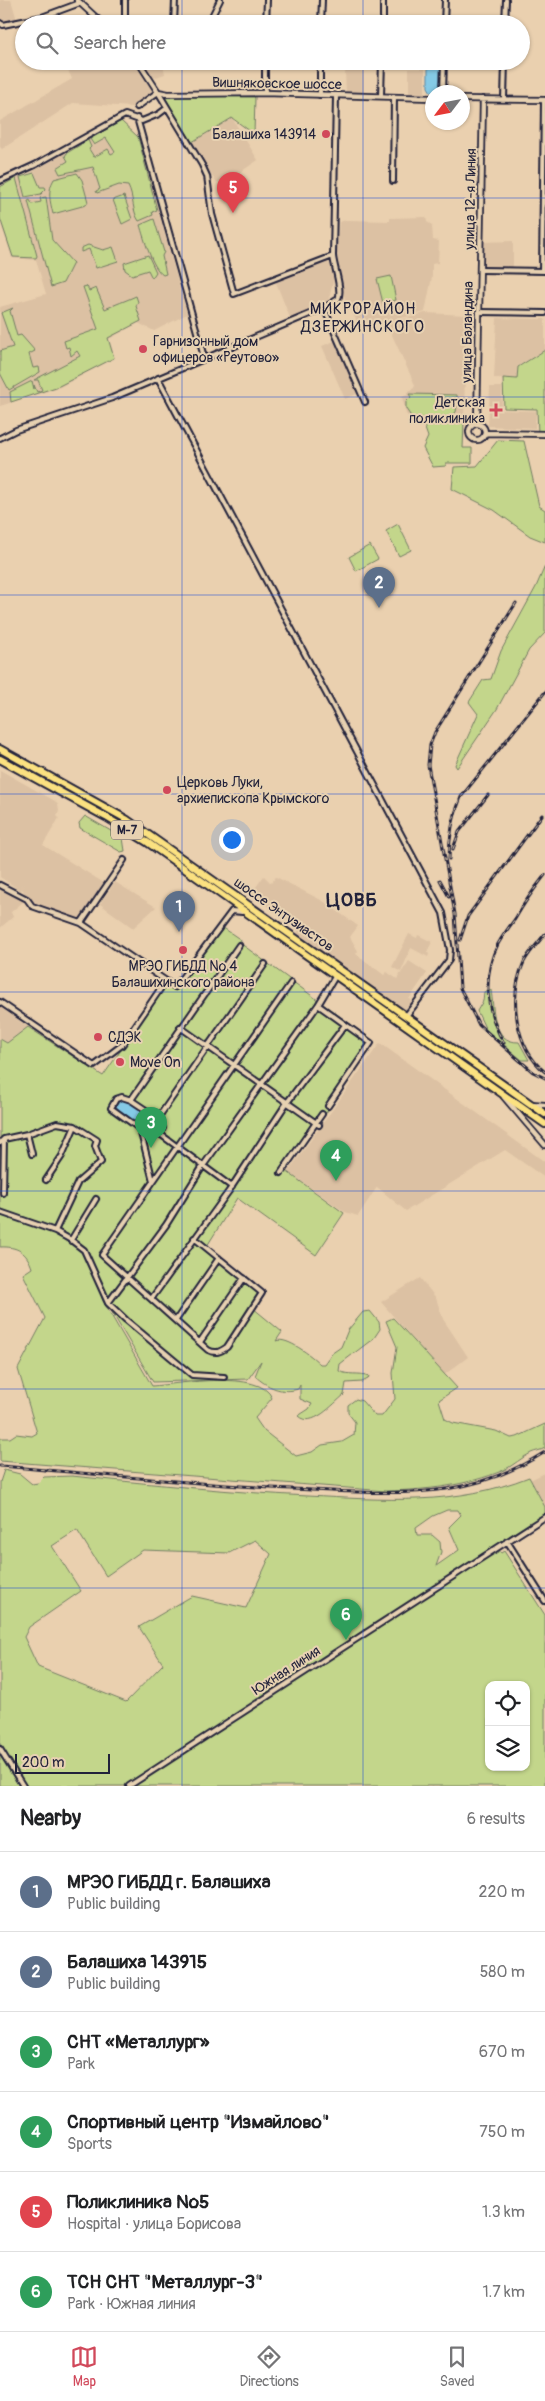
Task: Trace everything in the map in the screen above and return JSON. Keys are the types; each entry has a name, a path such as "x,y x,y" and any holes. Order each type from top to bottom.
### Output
{"highway":[{"name":"шоссе Энтузиастов","path":"0,749 126,819 545,1114"},
{"name":"шоссе Энтузиастов","path":"0,759 106,816 147,842 545,1124"}],"street":[{"path":"124,15 125,0"},
{"path":"174,15 175,0"},
{"path":"212,15 220,0"},
{"path":"266,15 267,0"},
{"path":"321,15 322,0"},
{"path":"382,15 383,0"},
{"path":"444,15 445,0"},
{"path":"505,15 506,0"},
{"path":"47,15 79,2 94,15"},
{"path":"0,23 3,25 15,23"},
{"path":"145,70 207,176 209,204 234,294 333,256"},
{"path":"265,70 265,93"},
{"path":"320,70 320,95"},
{"path":"381,96 382,70"},
{"path":"443,85 444,70"},
{"path":"504,99 505,70"},
{"path":"137,107 158,92"},
{"name":"Вишняковское шоссе","path":"158,92 168,94 265,93 425,98"},
{"path":"0,438 16,430 112,398 204,357 324,308 335,301 340,295 333,256 336,96"},
{"path":"393,181 394,97"},
{"name":"улица 12-я Линия","path":"480,270 483,98"},
{"path":"470,99 544,100 543,271 480,270"},
{"path":"0,181 35,165 125,115 142,121 167,108"},
{"path":"136,118 204,357"},
{"name":"улица Баландина","path":"477,424 480,270"},
{"path":"324,308 365,402"},
{"path":"479,312 545,313"},
{"path":"158,378 443,913 450,950 449,960 406,1016"},
{"path":"477,424 484,428 485,433 479,440 472,438 470,430 472,426 477,424"},
{"path":"485,433 545,434"},
{"path":"81,923 124,860"},
{"path":"0,885 26,899 32,906 81,923 175,987 232,911 247,912"},
{"path":"131,1100 180,1027 239,945"},
{"path":"158,1118 265,964"},
{"path":"108,1303 166,1224 203,1166 318,1005 336,975"},
{"path":"0,1002 94,1066 122,1044 166,982"},
{"path":"194,1238 262,1293 227,1347 221,1352 214,1352 200,1342 102,1255 291,983"},
{"path":"318,1005 371,1043 343,1088 328,1106"},
{"path":"152,1298 232,1187 286,1104 345,1025"},
{"path":"180,1027 286,1104 317,1124"},
{"path":"498,1091 545,1145"},
{"path":"160,1134 163,1128 158,1118 131,1100 122,1097 116,1099 111,1108 140,1128 160,1134 176,1148 232,1187"},
{"path":"530,1104 545,1105"},
{"path":"281,1173 317,1124 322,1114"},
{"path":"0,1143 4,1139 27,1134 56,1124 75,1126 97,1140 95,1146 101,1162 78,1182 55,1231"},
{"path":"46,1180 62,1156 75,1126"},
{"path":"140,1128 153,1180"},
{"path":"27,1134 32,1154"},
{"path":"4,1139 4,1193"},
{"path":"71,1240 96,1199"},
{"path":"0,1212 55,1231 71,1240 84,1250 108,1303 192,1376 197,1378 224,1377"},
{"path":"176,1320 219,1258"},
{"path":"200,1342 244,1278"},
{"name":"Южная линия","path":"129,1786 545,1517"},
{"path":"507,1541 545,1601"},
{"path":"0,1749 23,1786"}],"shaded area":[{"path":"0,0 11,0 16,15 15,21 4,24 0,20"},
{"path":"68,70 139,70 154,93 132,107 73,103 2,149 0,147 0,121 72,79"},
{"path":"148,70 164,70 165,74 153,78"},
{"path":"357,70 364,72 364,93 346,93 345,71"},
{"path":"409,70 425,70 425,96 409,95"},
{"path":"232,118 258,160 226,182 216,182 192,142"},
{"path":"121,120 138,136 187,314 154,331 138,323 109,339 115,358 60,387 0,406 0,307 46,294 36,260 12,258 0,221 0,186 18,177 27,175"},
{"path":"426,217 427,222 432,225 433,240 439,241 438,263 432,264 432,277 425,312 386,322 368,324 364,317 357,321 346,302 335,271 339,222 347,220 390,221 390,218"},
{"path":"513,241 513,267 483,267 483,242"},
{"path":"329,262 334,279 328,302 290,318 275,280"},
{"path":"425,313 466,315 464,422 422,420 409,417 406,414 402,397 407,395 407,392 414,388 415,385 387,324"},
{"path":"497,318 545,319 545,350 518,366 517,379 494,378"},
{"path":"337,340 359,393 345,399 322,346"},
{"path":"490,387 502,387 502,410 536,411 535,428 488,426"},
{"path":"0,770 55,801 58,805 59,811 57,816 59,818 43,845 104,883 80,919 32,904 22,889 24,884 21,891 0,877"},
{"path":"264,876 271,883 276,877 323,901 358,926 350,937 358,951 356,954 384,975 387,972 397,979 409,961 427,973 409,999 412,1002 406,1011 297,933 299,929 259,900 261,897 253,891"},
{"path":"115,882 156,907 133,928 100,904"},
{"path":"0,889 24,901 11,912 13,917 0,928"},
{"path":"409,934 417,938 418,935 432,942 427,952 429,954 428,957 411,948 401,972 392,967"},
{"path":"0,1007 28,1027 7,1043 0,1039"},
{"path":"380,1043 545,1162 545,1178 505,1150 406,1211 377,1187 358,1216 345,1212 288,1172"},
{"path":"420,1278 436,1298 443,1319 468,1357 444,1375 381,1302"},
{"path":"545,1473 545,1507 530,1480"}],"green space":[{"path":"163,95 255,97 254,134 232,118 192,142"},
{"path":"121,121 138,137 157,210 152,212 153,215 139,221 128,186 119,185 97,193 96,191 100,189 93,167 60,174 57,168 68,161 65,156 67,153 88,140 91,147 89,149 94,157 108,149 111,154 115,152 106,138 94,145 90,139"},
{"path":"34,173 40,187 45,187 46,189 41,194 25,197 20,177"},
{"path":"77,173 82,180 88,202 86,205 53,214 50,192 54,179"},
{"path":"16,178 36,258 13,257 0,218 0,187"},
{"path":"124,196 132,219 122,224 113,200"},
{"path":"46,197 52,240 73,263 63,283 51,287 28,201 30,200 32,204 41,202 40,198"},
{"path":"154,219 164,252 162,256 166,274 163,275 152,260 140,225"},
{"path":"88,245 103,250 113,247 118,261 96,268 89,249 81,252 81,248"},
{"path":"148,255 156,272 152,278 148,270 132,275 125,270 124,263"},
{"path":"391,276 396,300 383,303 377,279"},
{"path":"87,286 89,291 96,288 105,309 136,296 138,302 136,306 141,321 108,338 114,358 59,386 11,402 10,392 32,381 37,392 42,390 38,380 34,380 80,356 77,351 71,356 69,347 66,348 64,341 98,329 83,287"},
{"path":"13,308 10,311 17,336 21,335 35,351 29,354 33,368 39,367 40,372 9,390 0,373 0,351 13,347 1,313"},
{"path":"545,350 545,433 538,433 537,409 504,408 503,378 517,379 518,367"},
{"path":"409,394 457,395 457,398 452,398 457,405 456,412 448,419 412,418 406,409 406,402 411,397"},
{"path":"422,420 464,422 463,448 472,448 472,463 446,463 446,466 433,467 423,448 428,437"},
{"path":"498,440 524,441 539,506 545,510 545,542 530,536 494,510 452,489 454,467 477,466"},
{"path":"398,524 411,550 399,556 386,531"},
{"path":"370,545 378,559 356,571 349,557"},
{"path":"545,566 545,633 529,650 497,709 457,768 455,765 478,714 469,702 483,680 491,679 501,651 536,587"},
{"path":"85,816 123,838 125,851 121,852 80,828 79,823"},
{"path":"222,927 241,940 240,943 375,1042 286,1171 344,1213 316,1255 237,1198 207,1246 264,1293 253,1308 282,1332 276,1341 286,1341 292,1344 320,1364 324,1364 331,1354 341,1347 348,1330 363,1312 370,1311 379,1322 380,1329 374,1338 340,1364 339,1371 369,1376 368,1379 362,1382 346,1383 344,1395 328,1409 316,1417 304,1419 298,1416 309,1409 312,1404 300,1399 300,1385 298,1389 286,1391 265,1383 255,1376 261,1361 248,1379 153,1382 100,1292 103,1301 152,1386 218,1380 252,1384 265,1389 272,1398 255,1418 264,1431 296,1456 312,1452 322,1445 342,1442 354,1435 355,1422 348,1413 348,1405 356,1399 362,1401 375,1416 382,1416 395,1399 393,1373 397,1347 386,1321 393,1318 457,1388 439,1400 445,1419 453,1423 496,1431 511,1438 545,1424 545,1448 531,1453 504,1470 475,1480 416,1490 386,1491 0,1461 0,1438 10,1438 16,1434 32,1436 37,1433 18,1369 45,1318 23,1274 32,1268 30,1262 24,1254 16,1249 0,1247 0,1215 53,1233 72,1242 46,1229 0,1213 0,1039 7,1043 28,1027 103,1076 166,985 176,991"},
{"path":"491,990 494,1015 499,1031 510,1041 519,1042 529,1060 522,1060 486,1030 477,1011 483,1001 484,992"},
{"path":"4,1470 20,1474 32,1484 38,1483 44,1477 72,1476 248,1492 336,1498 392,1499 447,1497 474,1493 529,1477 545,1507 545,1514 496,1546 501,1553 504,1551 545,1615 545,1786 0,1786 0,1482","holes":["447,1510 458,1510 461,1515 449,1527 459,1550 436,1566 441,1552 440,1542 432,1535 417,1535 416,1528 433,1516","77,1530 106,1576 143,1550 229,1553 255,1540 271,1554 246,1608 192,1596 139,1627 163,1664 126,1702 38,1667 24,1637 29,1627 81,1591 52,1546"]}],"water":[{"path":"428,70 441,70 440,85 428,85"},
{"path":"122,1099 138,1106 149,1114 161,1127 159,1131 142,1126 123,1114 116,1106"}],"railway":[{"path":"516,603 435,732 430,745 428,765 455,914 460,988 479,1025 533,1072 545,1078"},
{"path":"449,859 455,812 461,797 545,692"},
{"path":"453,849 459,832 488,795"},
{"path":"460,940 468,916 542,815"},
{"path":"504,1043 493,1019 488,994 488,981 493,956 498,944 545,875"},
{"path":"440,880 449,897"},
{"path":"545,934 524,962 516,990 517,1021 521,1035 535,1062 545,1072"},
{"path":"0,1466 182,1482 388,1493 459,1487 510,1471 545,1452"}],"place":[{"name":"Балашиха 143914","path":"326,134"},
{"name":"Поликлиника №5","path":"233,213"},
{"name":"Гарнизонный дом офицеров «Реутово»","path":"143,349"},
{"name":"Детская поликлиника","path":"496,410"},
{"name":"Балашиха 143915","path":"379,608"},
{"name":"Церковь Луки, архиепископа Крымского","path":"167,790"},
{"name":"МРЭО ГИБДД г. Балашиха","path":"179,932"},
{"name":"МРЭО ГИБДД № 4 Балашихинского района","path":"183,950"},
{"name":"СДЭК","path":"98,1037"},
{"name":"Move On","path":"120,1062"},
{"name":"СНТ «Металлург»","path":"151,1148"},
{"name":"Спортивный центр \"Измайлово\"","path":"336,1181"},
{"name":"ТСН СНТ \"Металлург-3\"","path":"346,1640"}],"district":[{"name":"МИКРОРАЙОН ДЗЕРЖИНСКОГО","path":"363,317"},
{"name":"ЦОВБ","path":"352,899"}]}
